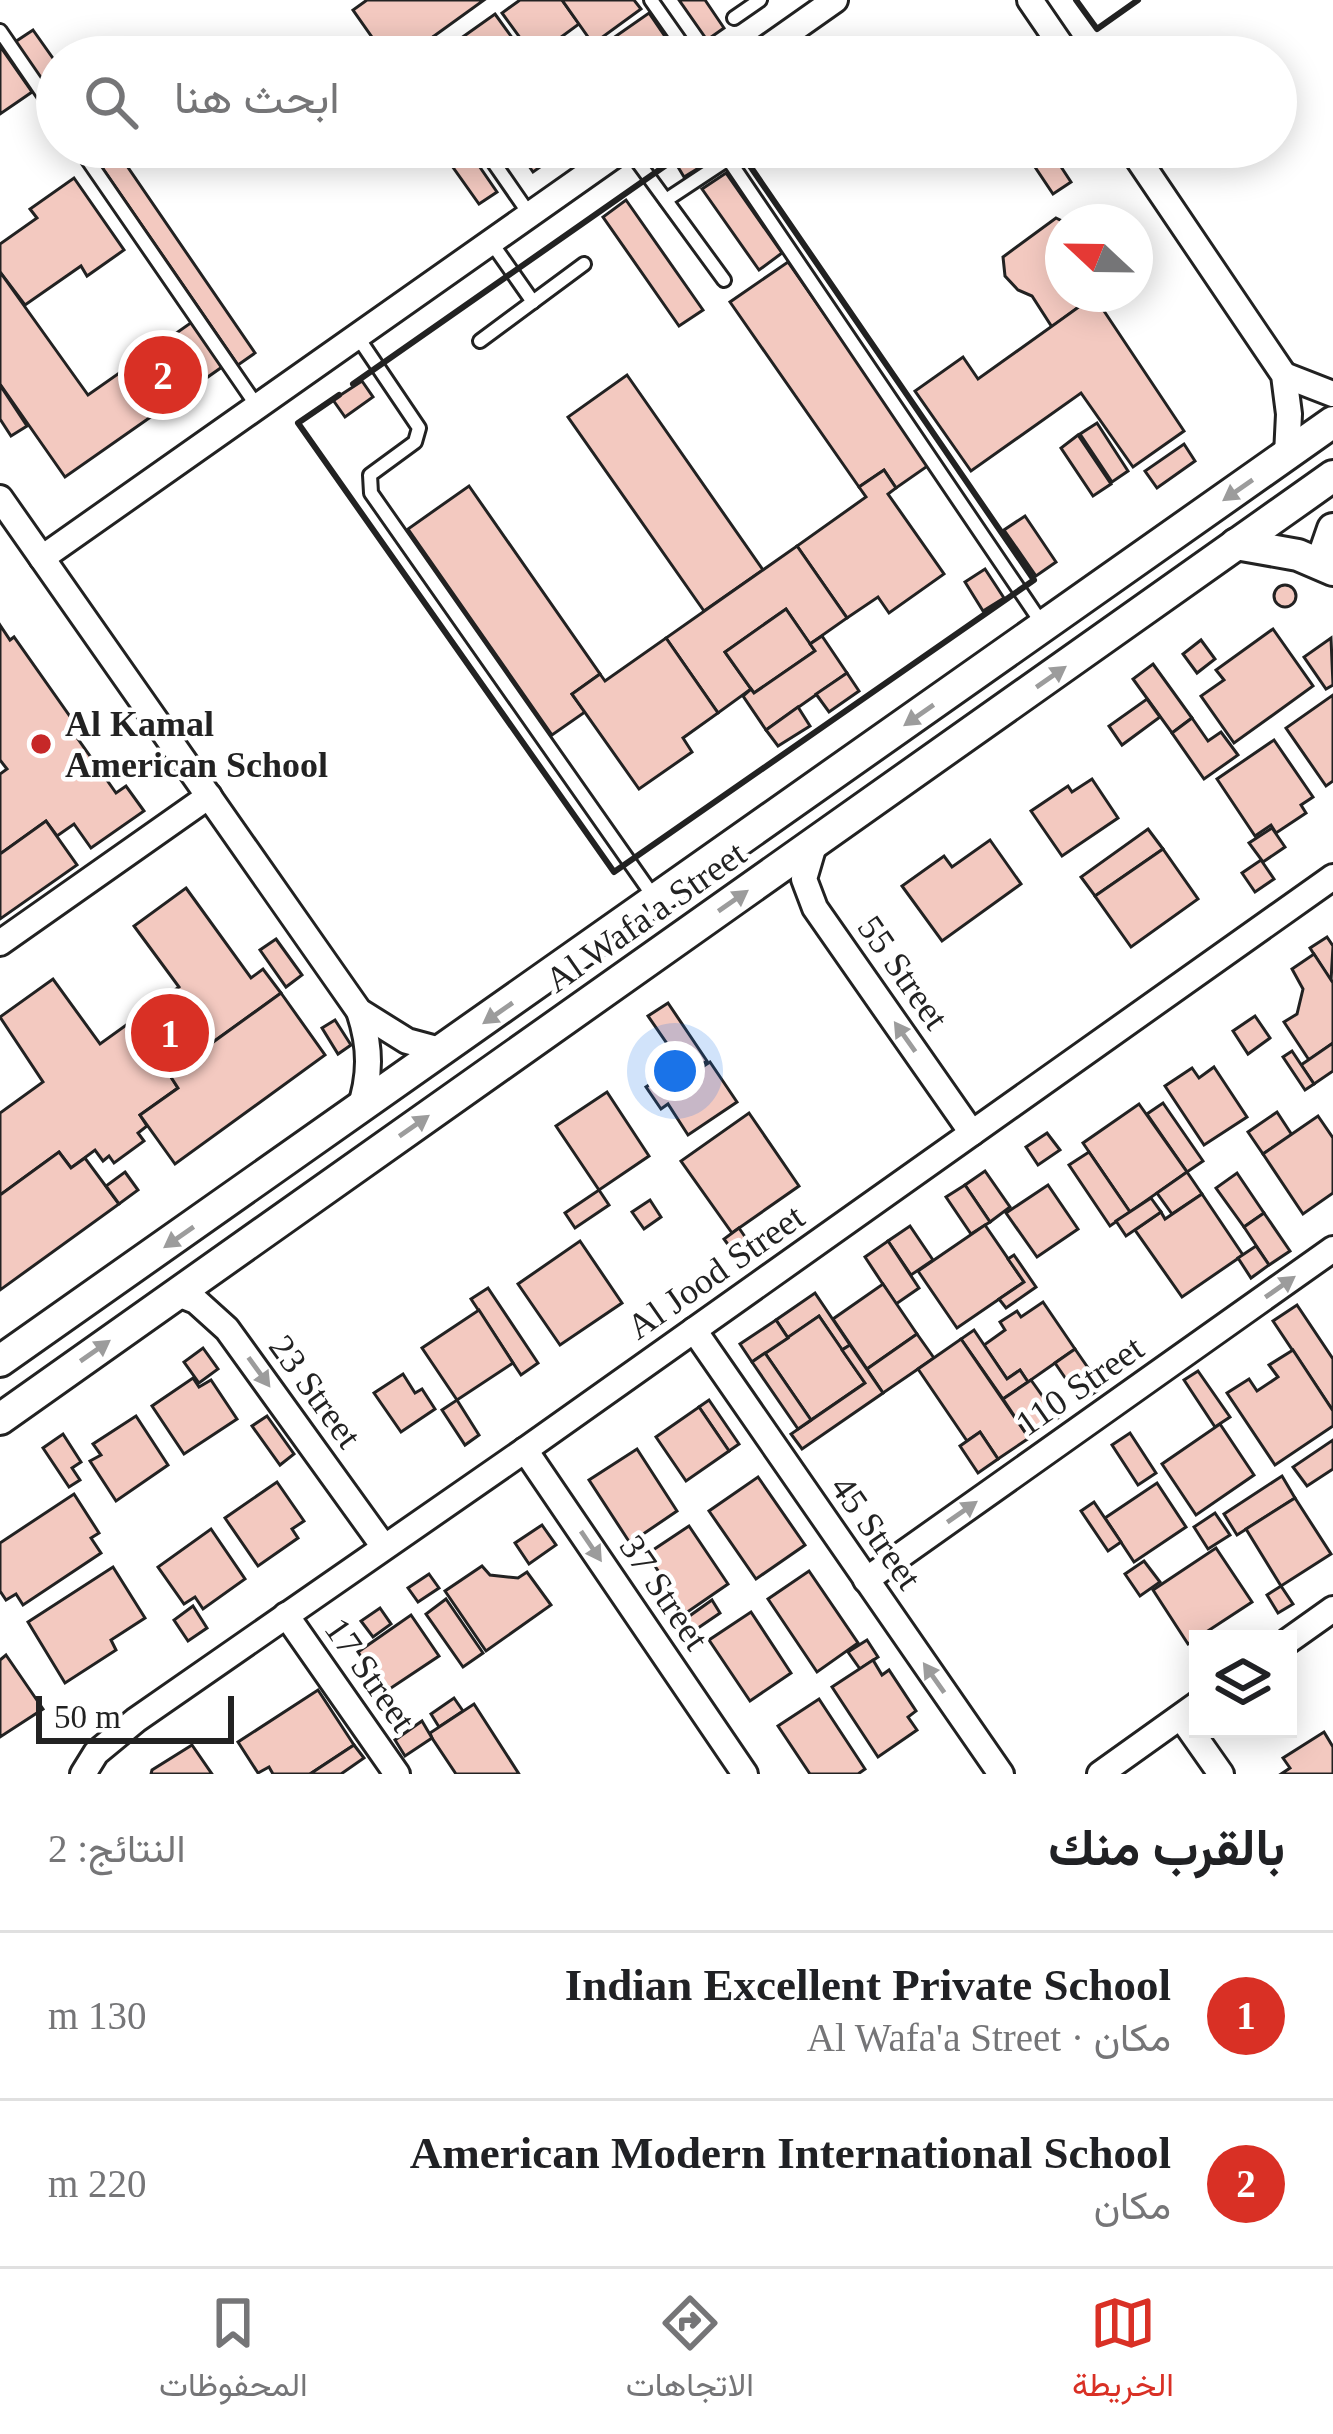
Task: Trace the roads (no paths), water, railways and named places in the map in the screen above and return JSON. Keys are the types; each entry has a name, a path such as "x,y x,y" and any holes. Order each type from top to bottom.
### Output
{"street":[{"path":"784,36 836,0"},
{"path":"1030,0 1055,36"},
{"path":"42,558 597,168"},
{"path":"1144,168 1284,375 1287,455"},
{"path":"1284,375 1333,394"},
{"name":"Al Wafa'a Street","path":"0,1361 1333,422"},
{"name":"Al Wafa'a Street","path":"0,1419 1333,476"},
{"path":"0,498 359,1011 369,1051 366,1092 359,1111"},
{"path":"1333,529 1325,552 1333,569"},
{"path":"1236,544 1298,554 1333,569"},
{"path":"0,944 209,796"},
{"name":"55 Street","path":"814,845 804,880 814,908 972,1133"},
{"name":"Al Jood Street","path":"68,1774 89,1747 136,1720 525,1450 1333,878"},
{"path":"359,1011 407,1041 444,1051"},
{"name":"110 Street","path":"866,1580 1333,1249"},
{"name":"23 Street","path":"176,1293 213,1313 227,1329 384,1547"},
{"name":"45 Street","path":"694,1330 1001,1774"},
{"name":"37 Street","path":"525,1450 745,1774"},
{"path":"1297,1635 1333,1609"},
{"name":"17 Street","path":"286,1615 398,1774"},
{"path":"1100,1774 1189,1710"},
{"name":"Al Jood Street","path":"83,1774 96,1754 136,1720"},
{"path":"1203,1738 1221,1774"}],"lane":[{"path":"651,0 676,36"},
{"path":"734,18 760,0"},
{"path":"0,31 36,83"},
{"path":"94,168 257,406"},
{"path":"498,168 530,215"},
{"path":"642,168 724,280"},
{"path":"666,200 705,168"},
{"path":"734,168 1044,626"},
{"path":"491,242 533,302"},
{"path":"480,340 584,264"},
{"path":"357,336 419,428 415,442 370,476 371,493 656,901"}],"place":[{"name":"American Modern International School","path":"163,375"},
{"name":"Al Kamal American School","path":"41,744"},
{"name":"Indian Excellent Private School","path":"170,1033"}]}
